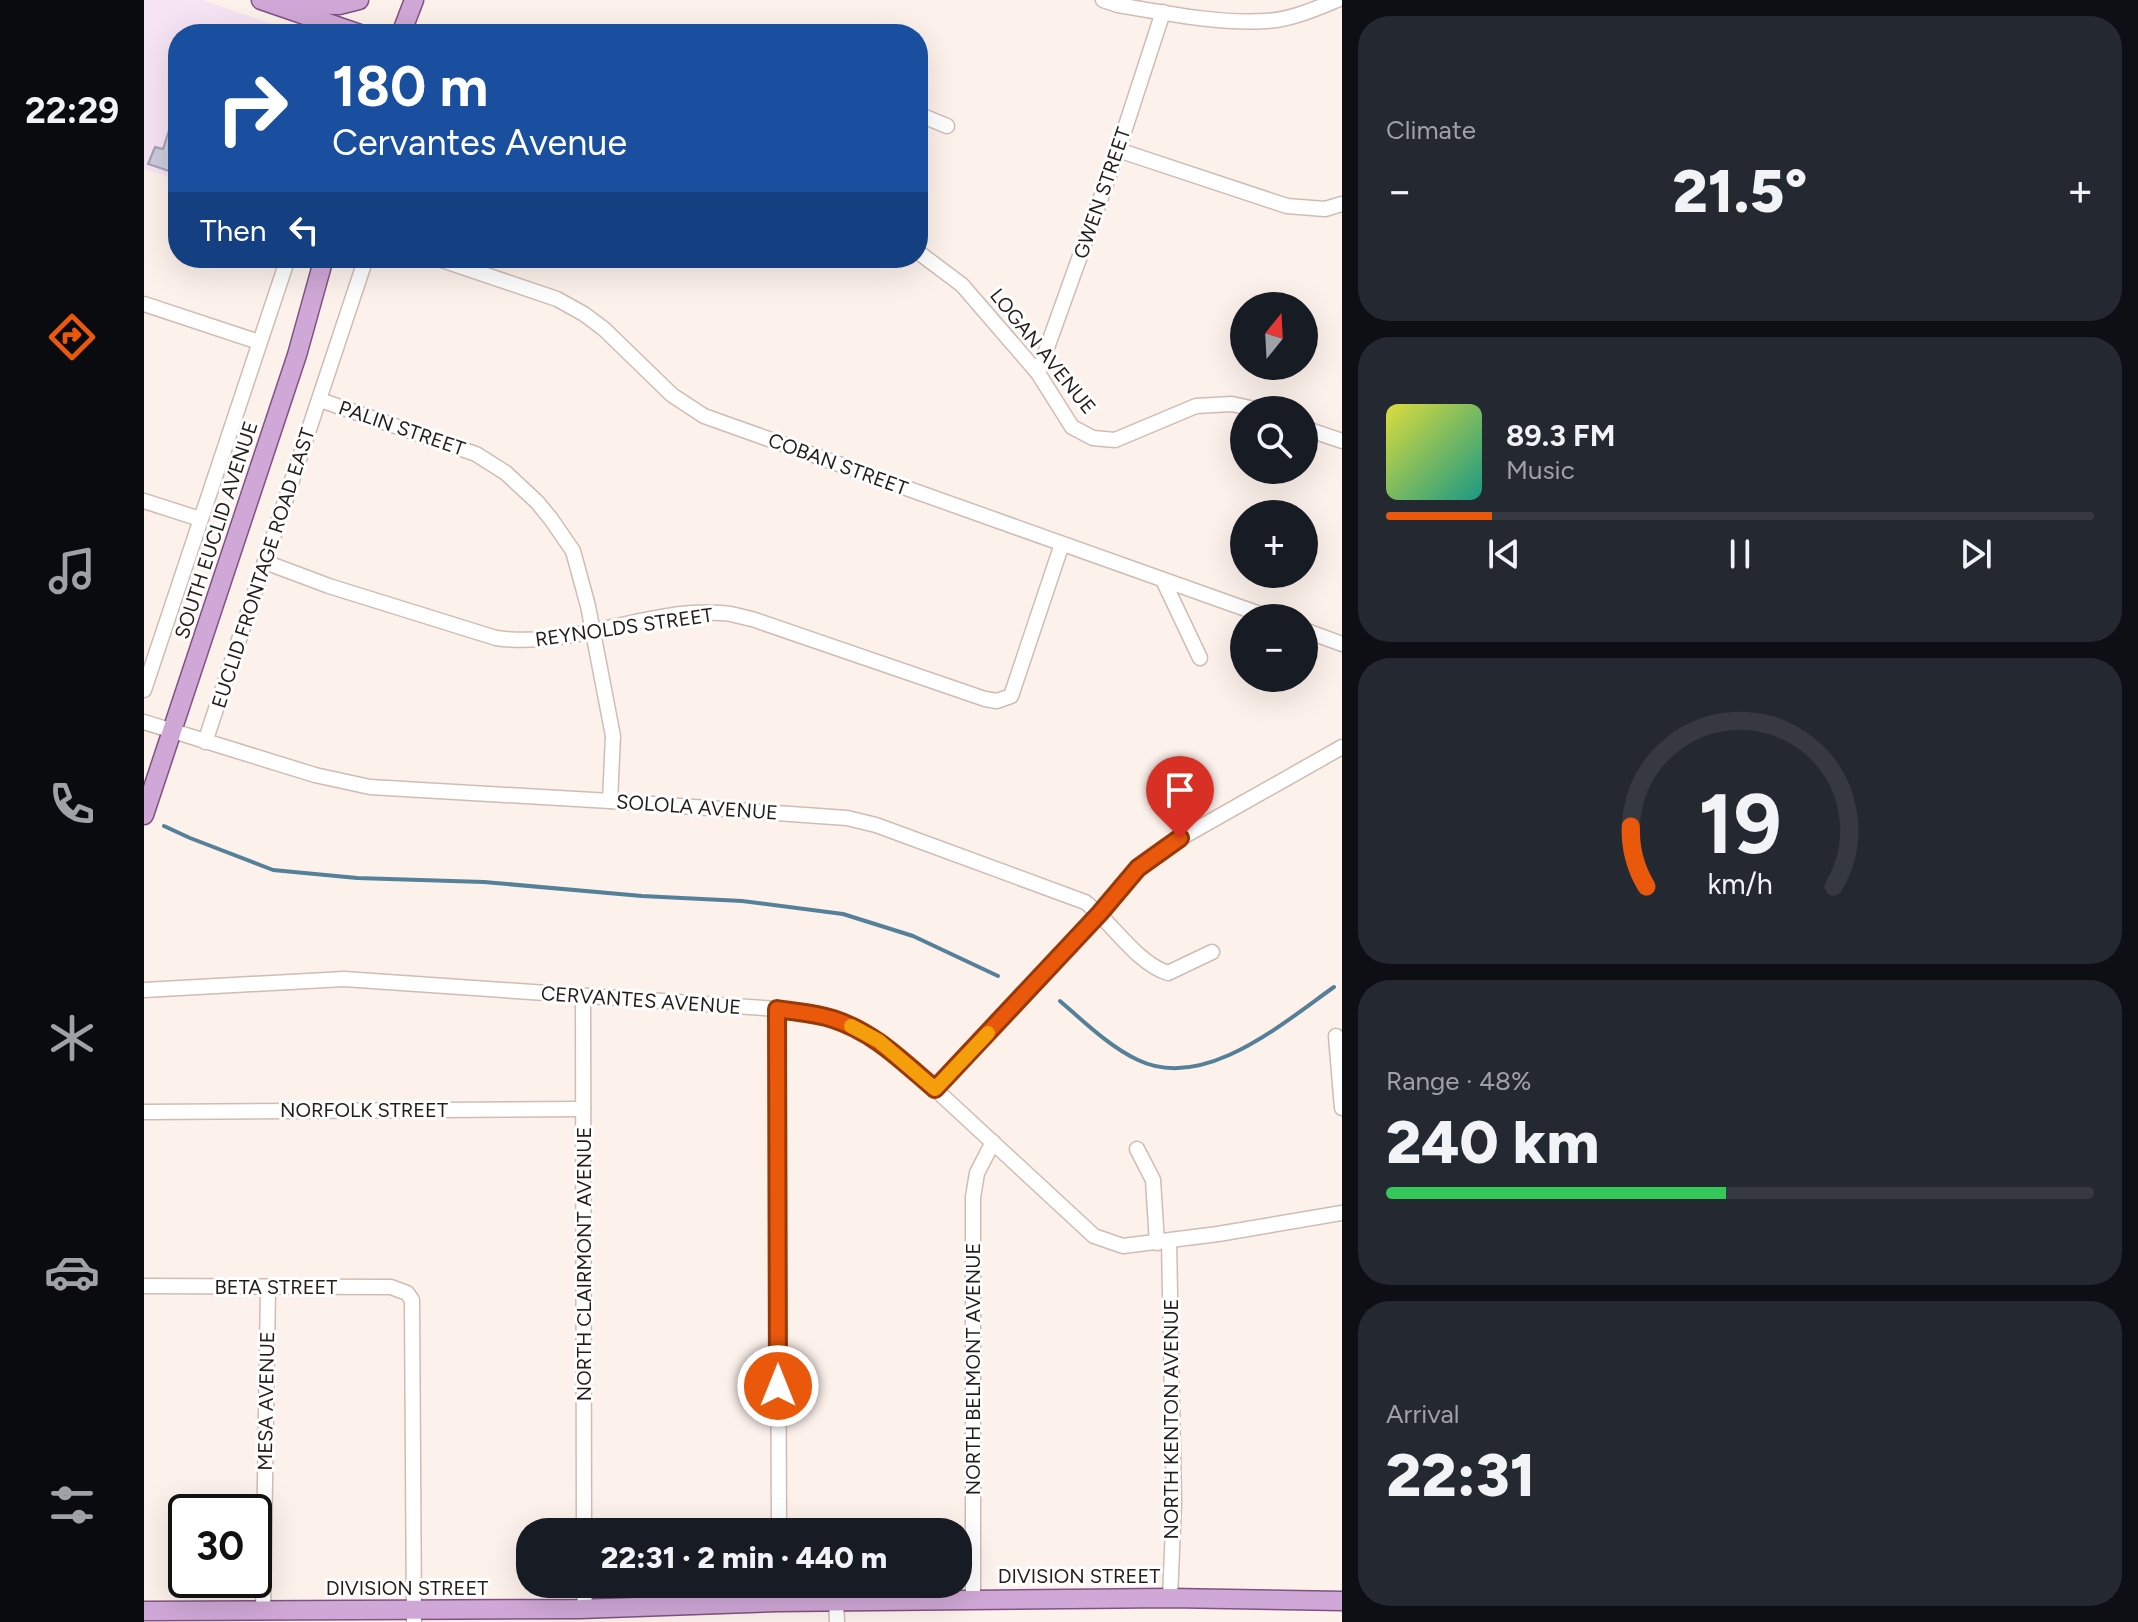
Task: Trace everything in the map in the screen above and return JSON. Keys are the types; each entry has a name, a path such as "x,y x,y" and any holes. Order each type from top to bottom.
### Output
{"main road":[{"path":"266,2 339,5 359,0"},
{"path":"405,24 414,0"},
{"path":"266,2 331,24"},
{"name":"SOUTH EUCLID AVENUE","path":"144,815 297,355 321,268"},
{"name":"DIVISION STREET","path":"144,1611 414,1616 585,1609 718,1598"},
{"name":"DIVISION STREET","path":"814,1598 836,1601 1170,1598 1342,1601"}],"street":[{"path":"1103,0 1219,20 1268,21 1337,0"},
{"name":"GWEN STREET","path":"1038,373 1118,150 1163,12"},
{"path":"928,118 947,126"},
{"path":"1118,150 1287,206 1325,209 1342,204"},
{"name":"LOGAN AVENUE","path":"928,260 962,285 1038,373 1072,427 1085,436 1115,440 1196,406 1230,404"},
{"path":"144,690 285,268"},
{"name":"EUCLID FRONTAGE ROAD EAST","path":"205,742 363,268"},
{"name":"COBAN STREET","path":"466,268 570,306 604,329 672,395 704,416 1231,604"},
{"path":"144,304 259,342"},
{"name":"PALIN STREET","path":"320,400 476,454 506,473 537,502 573,551 588,606 613,736 610,801"},
{"path":"1318,433 1342,441"},
{"path":"144,501 200,519"},
{"name":"REYNOLDS STREET","path":"265,562 329,586 496,638 519,641 552,639 693,613 725,613 752,619 997,701 1011,696 1062,544"},
{"path":"1163,580 1200,658"},
{"path":"1318,635 1342,644"},
{"name":"SOLOLA AVENUE","path":"144,722 315,775 370,787 847,818 876,825 1085,902 1100,913 1111,928 1156,970 1168,973 1212,952"},
{"path":"935,1089 1100,913 1138,868 1165,847 1342,747"},
{"name":"CERVANTES AVENUE","path":"144,990 344,979 777,1009 830,1018 879,1041 1094,1236 1123,1246 1342,1213"},
{"name":"NORTH CLAIRMONT AVENUE","path":"583,996 584,1518"},
{"path":"777,1009 779,1518"},
{"path":"1336,1036 1342,1108"},
{"name":"NORFOLK STREET","path":"144,1112 583,1109"},
{"name":"NORTH BELMONT AVENUE","path":"973,1599 973,1197 977,1173 993,1142"},
{"name":"NORTH KENTON AVENUE","path":"1137,1149 1153,1180 1163,1242 1174,1503 1170,1598"},
{"name":"BETA STREET","path":"144,1286 391,1287 407,1293 412,1300 414,1616"},
{"name":"MESA AVENUE","path":"263,1611 268,1287"},
{"path":"585,1598 585,1609"},
{"path":"836,1601 837,1622"}],"shaded area":[{"path":"144,0 202,0 273,24 168,24 168,177 144,169"}],"building":[{"path":"168,133 168,171 148,164 155,147 163,149"}],"waterway":[{"path":"164,826 273,870 357,878 484,882 742,901 843,914 913,936 998,976"},
{"path":"1060,1001 1128,1055 1163,1068 1189,1067 1242,1049 1334,987"}],"slow traffic":[{"path":"851,1026 879,1041 935,1089 988,1033"}],"route":[{"path":"778,1386 777,1009 830,1018 859,1029 879,1041 935,1089 1100,913 1138,868 1180,838"}]}
